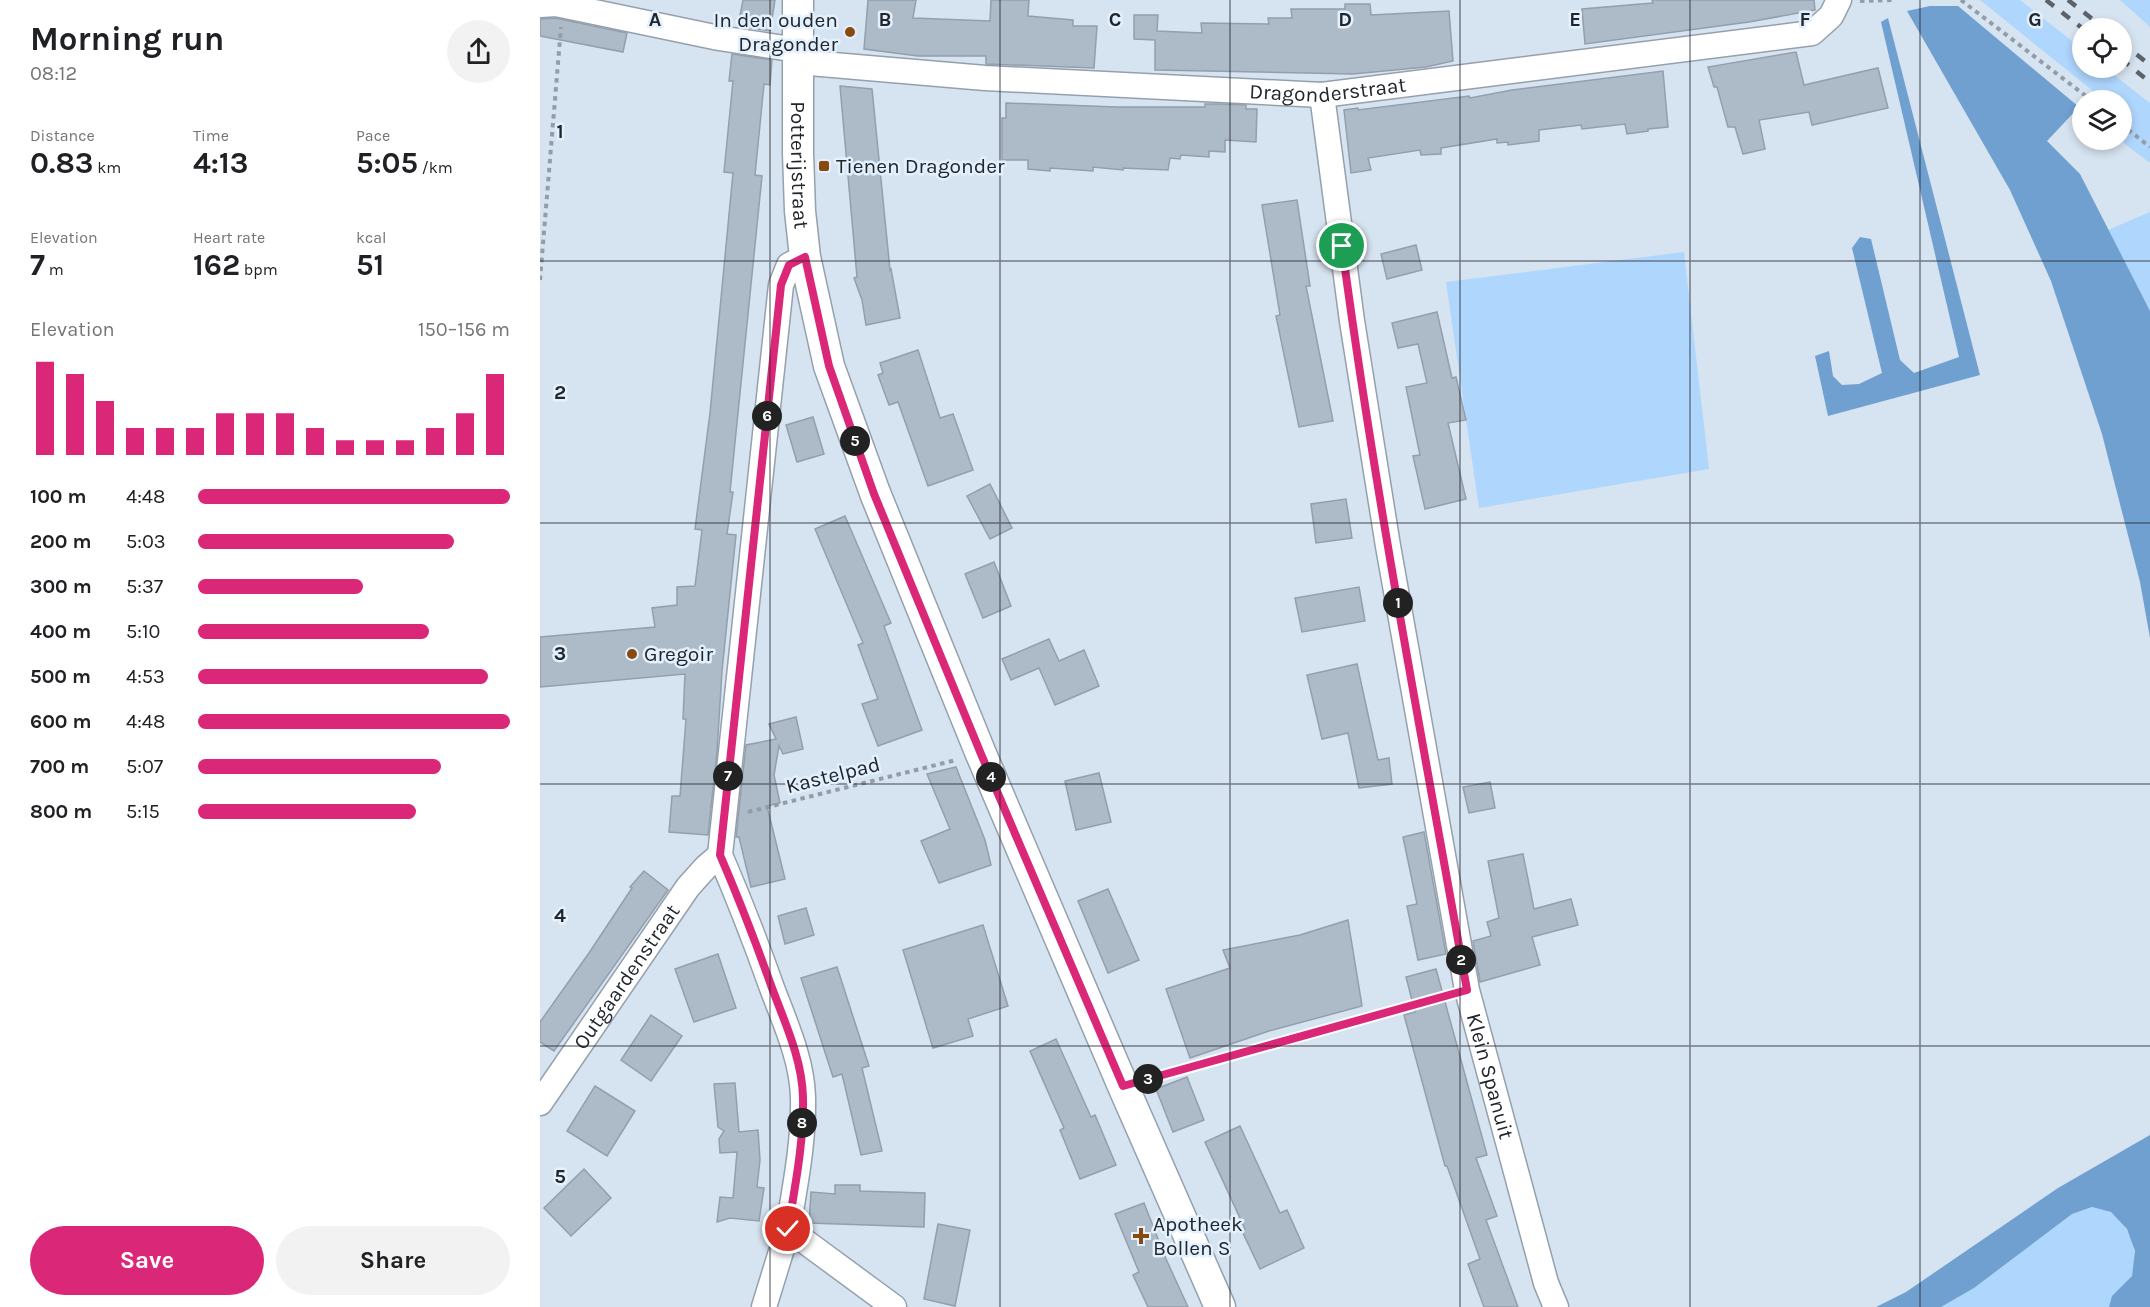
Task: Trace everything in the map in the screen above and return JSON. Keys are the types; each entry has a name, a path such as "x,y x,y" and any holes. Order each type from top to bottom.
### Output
{"street":[{"name":"Potterijstraat","path":"720,855 781,285 789,265 805,257 800,211 798,153 798,0"},
{"name":"Dragonderstraat","path":"551,5 798,56 986,78 1322,95 1812,33 1831,16 1839,1"},
{"name":"Klein Spanuit","path":"1322,95 1352,321 1388,546 1467,990 1546,1283 1556,1307"},
{"path":"805,257 829,366 874,494 981,754 1220,1307"},
{"path":"720,855 739,897 792,1042 803,1096 801,1150 788,1229 764,1307"},
{"name":"Outgaardenstraat","path":"540,1103 688,887 720,855"},
{"path":"788,1229 894,1307"}],"path":[{"path":"1839,1 1892,0"},
{"path":"1961,0 2078,90"},
{"path":"540,280 551,5"},
{"path":"2132,133 2150,147"},
{"name":"Kastelpad","path":"724,818 949,762"},
{"path":"1123,1086 1467,990"}],"shaded area":[{"path":"1980,0 2020,0 2072,41 2072,74"},
{"path":"2120,0 2150,0 2150,27"},
{"path":"1930,6 1958,6 2072,101 2072,114 2047,141 2080,174 2150,311 2150,638 2140,582 2102,434 2051,281 2010,190 1907,11"},
{"path":"1888,18 1980,375 1828,416 1815,356 1829,351 1833,376 1842,385 1859,384 1882,373 1852,248 1860,237 1871,239 1900,360 1914,373 1959,357 1881,22"},
{"path":"2077,78 2118,78 2150,103 2150,163 2132,149 2132,90 2092,90"},
{"path":"2150,212 2150,311 2108,230"},
{"path":"1684,252 1709,469 1479,508 1446,282"},
{"path":"2150,1135 2150,1307 2109,1307 2112,1296 2132,1276 2135,1251 2127,1229 2111,1212 2092,1207 2072,1214 1974,1288 1941,1307 1876,1307 1906,1292 2058,1188"},
{"path":"2092,1207 2108,1211 2123,1223 2134,1251 2135,1261 2131,1277 2109,1307 1941,1307 1974,1288 2072,1214"}],"building":[{"path":"743,0 775,0 770,31 738,26"},
{"path":"868,0 916,0 913,18 990,21 991,0 1029,0 1028,16 1073,20 1073,26 1097,26 1094,68 986,64 986,56 918,56 864,49"},
{"path":"1652,0 1814,0 1815,10 1749,22 1585,44 1582,9 1653,3"},
{"path":"1345,4 1370,4 1371,15 1449,11 1453,61 1426,67 1353,74 1155,70 1155,40 1134,39 1134,15 1158,15 1157,31 1202,33 1201,23 1269,24 1268,18 1292,18 1291,9 1345,9"},
{"path":"555,18 627,33 623,52 540,36 540,19"},
{"path":"1796,52 1804,85 1878,68 1888,108 1812,125 1809,112 1759,120 1765,149 1743,154 1735,127 1728,127 1717,87 1714,87 1708,67"},
{"path":"732,54 772,60 770,85 764,84 755,175 762,176 730,492 733,492 727,534 736,535 708,835 669,832 672,796 680,796 686,719 683,719 685,674 540,687 540,637 655,627 652,608 677,605 677,587 695,586 702,530 695,529 710,413 733,173 724,172 733,81 729,81"},
{"path":"1663,71 1668,127 1627,134 1625,124 1582,129 1581,125 1539,130 1539,141 1508,145 1508,142 1497,143 1497,139 1441,148 1441,154 1421,155 1420,150 1368,158 1371,170 1351,173 1344,110 1469,96 1470,98 1512,90"},
{"path":"840,86 872,89 890,270 900,318 866,325 862,300 854,278 857,277"},
{"path":"1006,103 1117,107 1246,105 1246,109 1257,109 1256,142 1225,140 1225,152 1209,151 1209,157 1181,155 1180,159 1170,158 1168,170 1093,167 1093,171 1028,169 1028,160 1002,160 1002,118 1006,118"},
{"path":"1297,200 1310,286 1306,286 1333,421 1299,427 1276,316 1280,315 1262,205"},
{"path":"1416,245 1422,270 1387,279 1381,254"},
{"path":"1437,312 1452,378 1456,377 1466,420 1448,423 1466,499 1425,509 1413,456 1420,455 1406,387 1427,383 1418,344 1398,348 1392,323"},
{"path":"918,350 940,418 953,414 973,470 928,486 898,402 889,405 878,375 883,373 880,363"},
{"path":"813,417 824,454 797,462 786,425"},
{"path":"990,484 1012,528 990,539 967,496"},
{"path":"1346,499 1352,538 1316,543 1311,504"},
{"path":"845,516 891,623 884,626 922,730 878,746 862,704 878,699 858,645 863,643 815,529"},
{"path":"994,562 1011,606 983,618 965,574"},
{"path":"1359,587 1365,621 1302,632 1295,598"},
{"path":"1049,639 1059,661 1084,650 1099,686 1055,705 1039,668 1011,680 1002,659"},
{"path":"1357,664 1378,760 1389,758 1392,784 1359,788 1348,733 1322,739 1307,675"},
{"path":"796,717 803,749 783,754 779,746 774,775 780,803 767,806 785,879 751,887 739,837 736,837 746,745 776,739 769,724"},
{"path":"956,767 985,840 991,865 939,883 921,841 950,829 927,774"},
{"path":"1099,773 1111,822 1076,830 1065,781"},
{"path":"1490,782 1495,808 1469,813 1463,787"},
{"path":"1424,832 1446,954 1418,960 1407,906 1417,904 1403,837"},
{"path":"1523,854 1534,909 1571,899 1578,925 1532,937 1540,965 1480,982 1473,941 1491,936 1487,922 1499,918 1488,861"},
{"path":"644,871 668,890 554,1051 540,1042 540,1022 589,953 632,888 630,887"},
{"path":"1108,889 1139,960 1108,973 1078,901"},
{"path":"806,908 814,935 785,944 778,916"},
{"path":"1348,920 1362,1006 1269,1031 1190,1058 1166,989 1230,968 1223,950 1300,935"},
{"path":"983,925 1008,1006 968,1019 973,1036 933,1048 903,950"},
{"path":"718,954 736,1008 694,1022 675,969"},
{"path":"837,967 869,1066 862,1068 882,1151 861,1155 842,1074 833,1077 801,978"},
{"path":"1436,969 1487,1155 1476,1158 1497,1216 1486,1220 1518,1307 1484,1307 1468,1264 1480,1259 1447,1166 1445,1166 1404,1015 1415,1012 1406,977"},
{"path":"651,1015 682,1036 651,1081 621,1060"},
{"path":"1056,1039 1091,1117 1095,1115 1116,1165 1080,1179 1060,1130 1064,1128 1030,1051"},
{"path":"1187,1077 1204,1120 1173,1132 1156,1089"},
{"path":"735,1083 739,1132 758,1130 760,1160 757,1187 764,1188 759,1221 730,1218 717,1222 720,1197 733,1198 737,1152 720,1153 719,1139 724,1131 718,1127 714,1084"},
{"path":"595,1086 635,1111 607,1156 567,1131"},
{"path":"1240,1126 1280,1213 1287,1210 1304,1248 1260,1269 1242,1231 1245,1229 1205,1142"},
{"path":"584,1169 611,1198 571,1236 544,1208"},
{"path":"835,1185 860,1185 860,1191 925,1193 924,1227 809,1223 811,1192 835,1194"},
{"path":"1144,1203 1188,1307 1148,1307 1133,1275 1139,1272 1115,1214"},
{"path":"938,1224 970,1230 955,1306 924,1299"}],"railway":[{"path":"2046,0 2072,20"},
{"path":"2068,0 2091,18"},
{"path":"2132,51 2150,65"},
{"path":"2132,68 2150,82"}],"place":[{"name":"In den ouden Dragonder","path":"850,32"},
{"name":"Tienen Dragonder","path":"824,166"},
{"name":"Gregoir","path":"632,654"},
{"name":"Apotheek Bollen S","path":"1141,1236"}],"route":[{"path":"788,1229 801,1150 803,1096 799,1069 792,1042 739,897 720,855 781,285 789,265 805,257 829,366 874,494 981,754 1123,1086 1467,990 1388,546 1342,246"}]}
